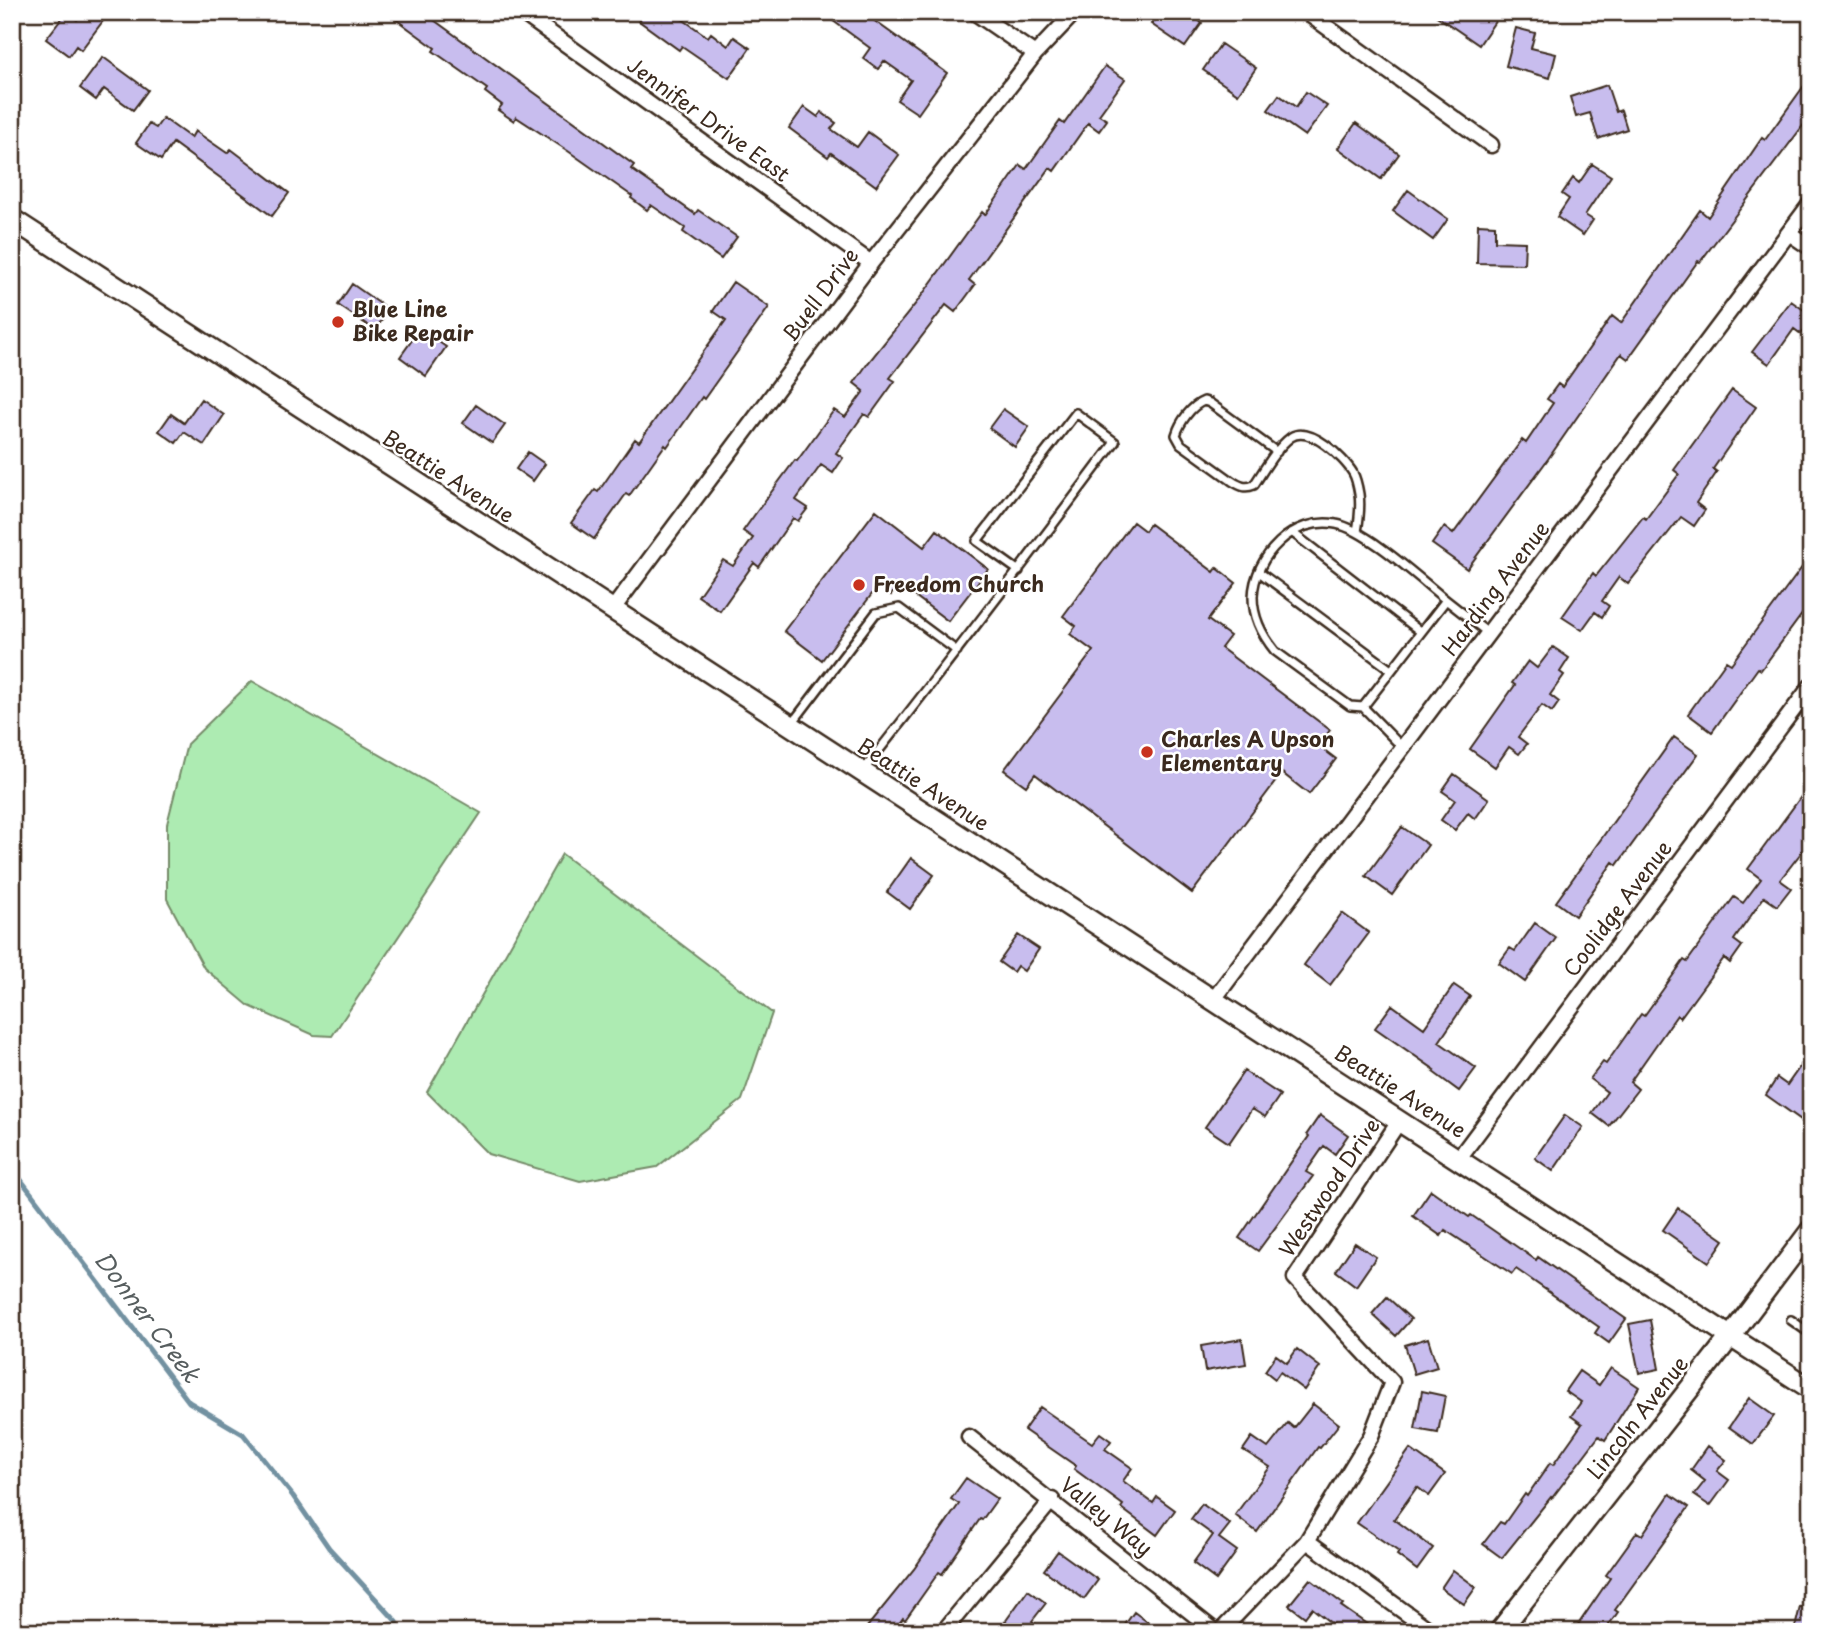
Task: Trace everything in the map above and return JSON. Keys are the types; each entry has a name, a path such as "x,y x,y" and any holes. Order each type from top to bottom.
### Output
{"street":[{"name":"Jennifer Drive East","path":"521,12 871,263"},
{"path":"974,12 1035,54"},
{"name":"Buell Drive","path":"612,610 871,263 1035,54 1075,12"},
{"path":"1306,12 1491,145"},
{"name":"Harding Avenue","path":"1214,999 1811,203"},
{"name":"Beattie Avenue","path":"12,219 1811,1388"},
{"path":"1789,233 1811,248"},
{"name":"Coolidge Avenue","path":"1459,1157 1811,687"},
{"name":"Westwood Drive","path":"1307,1541 1371,1436 1392,1382 1295,1278 1400,1120"},
{"name":"Lincoln Avenue","path":"1502,1631 1811,1230"},
{"name":"Valley Way","path":"969,1437 1218,1632"},
{"path":"943,1632 1052,1500"},
{"path":"1218,1632 1307,1541 1432,1632"}],"lane":[{"path":"1277,452 1204,401 1195,405 1175,435 1181,444 1240,486 1248,487 1254,485 1277,452 1292,437 1302,434 1312,436 1340,458 1353,474 1359,494 1357,532"},
{"path":"861,772 1019,571 1115,442 1076,413 977,541 1019,571"},
{"path":"1402,747 1363,707 1350,706 1275,651 1265,639 1257,623 1253,598 1259,572 1267,556 1278,542 1311,524 1337,524 1357,532 1488,633"},
{"path":"1293,533 1421,632"},
{"path":"1259,572 1391,670"},
{"path":"1363,707 1446,600"},
{"path":"790,726 876,614 899,608 957,651"},
{"path":"1791,1320 1811,1334"}],"green space":[{"path":"252,681 481,813 332,1036 314,1035 249,1006 204,968 167,899 167,824 187,744"},
{"path":"562,854 772,1013 742,1100 657,1167 580,1181 488,1154 427,1092"}],"building":[{"path":"83,12 92,12 103,21 81,50 76,46 69,56 46,39 66,13 77,20"},
{"path":"386,12 429,12 436,17 434,20 634,165 631,169 695,214 698,210 737,237 721,259 683,232 685,228 651,205 647,210 631,198 632,196 568,151 516,117 514,121 498,110 502,105 485,92 487,89 433,51 435,48"},
{"path":"645,12 672,12 708,37 711,33 728,46 734,37 750,48 729,78 682,46 679,50 639,21"},
{"path":"821,12 862,12 947,73 918,114 897,100 911,80 884,61 878,69 863,58 870,48"},
{"path":"1159,12 1187,12 1202,23 1185,47 1151,24"},
{"path":"1431,12 1491,12 1498,17 1479,45"},
{"path":"1516,28 1535,33 1531,48 1556,54 1550,78 1506,66"},
{"path":"1221,44 1256,68 1238,94 1203,70"},
{"path":"103,57 148,90 133,110 104,89 96,100 80,88"},
{"path":"1105,66 1125,79 1099,115 1107,120 1099,131 1088,123 1054,171 1050,168 969,280 975,285 955,312 946,305 890,378 895,381 869,417 864,414 836,453 843,458 833,473 821,465 796,500 808,508 798,521 793,518 759,567 754,563 720,611 698,596 723,560 733,566 753,538 743,531 795,460 797,461 834,410 845,417 864,391 854,383 868,363 917,302 982,212 985,215 1020,165 1026,169 1060,121 1064,124"},
{"path":"1811,76 1811,115 1700,262 1698,261 1628,359 1621,354 1467,569 1432,544 1444,527 1453,534 1522,440 1526,443 1553,403 1547,399 1558,384 1562,387 1612,316 1621,323 1700,210 1708,217 1762,138 1765,140"},
{"path":"1607,85 1616,112 1621,110 1627,129 1598,139 1590,113 1576,117 1570,97"},
{"path":"1306,92 1327,106 1305,136 1268,110 1279,95 1296,107"},
{"path":"804,107 818,117 821,112 836,123 831,129 857,147 868,132 899,155 876,186 831,153 828,157 789,128"},
{"path":"163,118 191,138 195,131 227,153 231,149 289,193 272,216 173,143 161,160 136,143 149,124 156,128"},
{"path":"1356,123 1399,154 1381,179 1338,148"},
{"path":"1592,164 1611,176 1585,215 1593,220 1583,235 1557,217 1569,199 1562,194 1573,178 1579,183"},
{"path":"1408,190 1448,219 1433,240 1393,211"},
{"path":"1478,224 1495,225 1495,241 1525,242 1524,264 1477,263"},
{"path":"733,282 769,307 704,399 702,397 667,447 665,445 629,496 626,494 594,539 571,523 595,490 598,492 635,439 639,442 726,320 713,311"},
{"path":"352,284 389,310 375,330 338,305"},
{"path":"1791,301 1811,315 1811,320 1801,334 1794,329 1769,364 1752,352"},
{"path":"420,329 446,347 426,376 400,357"},
{"path":"1732,390 1756,407 1713,469 1717,472 1696,503 1705,510 1694,526 1681,517 1628,584 1619,577 1602,601 1609,606 1602,617 1595,612 1582,630 1562,617 1593,573 1596,576 1643,517 1646,519 1679,474 1674,470"},
{"path":"201,399 224,415 204,445 184,432 176,443 159,431 171,414 184,423"},
{"path":"476,405 505,425 492,443 463,423"},
{"path":"1003,409 1029,427 1015,447 989,428"},
{"path":"528,452 545,464 533,481 516,469"},
{"name":"Freedom Church","path":"876,510 924,547 937,530 988,569 948,621 899,584 891,595 878,586 822,660 784,631"},
{"path":"1133,522 1145,531 1150,524 1214,572 1217,568 1236,583 1208,620 1230,636 1221,648 1330,730 1319,746 1336,759 1309,794 1282,773 1192,893 1035,774 1026,786 1004,770 1093,651 1070,634 1076,626 1063,616"},
{"path":"1811,555 1811,602 1761,670 1758,668 1712,732 1688,714 1726,661 1731,664"},
{"path":"1553,647 1569,658 1560,672 1564,675 1550,695 1559,702 1552,712 1542,705 1518,737 1527,744 1519,754 1509,747 1495,767 1470,749 1515,685 1512,683 1528,661 1537,668"},
{"path":"1674,737 1698,754 1617,865 1613,862 1575,916 1556,902"},
{"path":"1454,774 1489,799 1475,819 1468,813 1455,830 1441,820 1455,800 1442,791"},
{"path":"1811,783 1811,840 1780,880 1791,888 1777,906 1764,897 1734,940 1742,946 1730,963 1724,958 1680,1018 1677,1015 1630,1082 1638,1089 1609,1126 1592,1113 1607,1092 1590,1079 1603,1062 1606,1064 1641,1014 1644,1016 1684,960 1687,962 1734,897 1743,903 1761,879 1748,869"},
{"path":"1402,827 1428,845 1392,895 1366,876"},
{"path":"911,858 934,875 910,909 887,892"},
{"path":"1342,913 1369,933 1330,985 1304,965"},
{"path":"1535,923 1556,938 1525,982 1499,963 1510,948 1515,951"},
{"path":"1018,935 1039,949 1024,971 1017,966 1013,972 999,962"},
{"path":"1454,985 1470,996 1439,1042 1476,1068 1459,1091 1433,1072 1435,1070 1375,1028 1392,1005 1424,1028"},
{"path":"1811,1051 1811,1127 1766,1095 1777,1078 1787,1085"},
{"path":"1244,1071 1280,1095 1265,1117 1252,1109 1229,1143 1205,1127"},
{"path":"1320,1115 1348,1135 1335,1154 1324,1146 1306,1172 1313,1176 1258,1251 1239,1238 1309,1136 1307,1134"},
{"path":"1565,1115 1583,1127 1553,1171 1535,1158"},
{"path":"1431,1190 1536,1260 1538,1257 1626,1319 1609,1343 1595,1333 1599,1327 1516,1269 1512,1274 1445,1230 1441,1236 1413,1216"},
{"path":"1678,1208 1724,1240 1709,1262 1663,1230"},
{"path":"1355,1243 1376,1257 1356,1286 1336,1271"},
{"path":"1387,1297 1411,1319 1396,1336 1372,1314"},
{"path":"1650,1320 1659,1369 1639,1373 1629,1324"},
{"path":"1428,1338 1437,1367 1414,1374 1405,1345"},
{"path":"1242,1339 1246,1364 1205,1371 1201,1346"},
{"path":"1297,1349 1320,1367 1304,1390 1280,1372 1275,1379 1265,1371 1276,1355 1287,1363"},
{"path":"1611,1368 1639,1387 1605,1440 1599,1436 1502,1558 1483,1544 1500,1522 1504,1524 1550,1463 1553,1465 1582,1424 1571,1416 1581,1402 1565,1391 1579,1371 1599,1385"},
{"path":"1422,1391 1445,1396 1438,1433 1415,1429"},
{"path":"1749,1398 1774,1416 1753,1444 1729,1427"},
{"path":"1313,1404 1339,1424 1320,1448 1318,1447 1257,1532 1235,1515 1270,1467 1243,1450 1252,1437 1268,1448 1288,1423 1294,1428"},
{"path":"1040,1407 1092,1443 1100,1433 1111,1441 1105,1449 1132,1468 1123,1481 1153,1503 1157,1497 1175,1510 1157,1535 1121,1508 1123,1505 1074,1469 1076,1466 1024,1430"},
{"path":"1708,1446 1726,1460 1717,1471 1729,1480 1710,1506 1694,1495 1705,1481 1691,1470"},
{"path":"1410,1449 1445,1474 1429,1496 1417,1487 1394,1519 1433,1548 1417,1570 1397,1555 1399,1552 1357,1523"},
{"path":"966,1478 997,1499 942,1574 939,1572 905,1620 903,1618 893,1632 863,1632 914,1569 959,1504 951,1499"},
{"path":"1670,1494 1689,1507 1615,1610 1618,1612 1604,1632 1573,1632 1610,1578 1606,1575 1637,1532 1642,1535"},
{"path":"1202,1504 1230,1524 1219,1538 1237,1551 1216,1580 1193,1563 1213,1535 1191,1519"},
{"path":"1058,1551 1098,1580 1084,1599 1044,1570"},
{"path":"1453,1570 1476,1587 1464,1604 1441,1588"},
{"path":"1310,1579 1343,1604 1341,1606 1378,1632 1342,1632 1312,1608 1305,1617 1289,1605"},
{"path":"1028,1590 1046,1603 1032,1621 1046,1632 1009,1632 1002,1626"},
{"path":"1800,1607 1811,1610 1811,1632 1794,1632"},
{"path":"1134,1612 1161,1632 1120,1632"}],"waterway":[{"name":"Donner Creek","path":"12,1168 189,1402 243,1434 293,1496 329,1548 397,1622 400,1632"}],"place":[{"name":"Blue Line Bike Repair","path":"338,322"},
{"name":"Freedom Church","path":"859,585"},
{"name":"Charles A Upson Elementary","path":"1147,752"}]}
